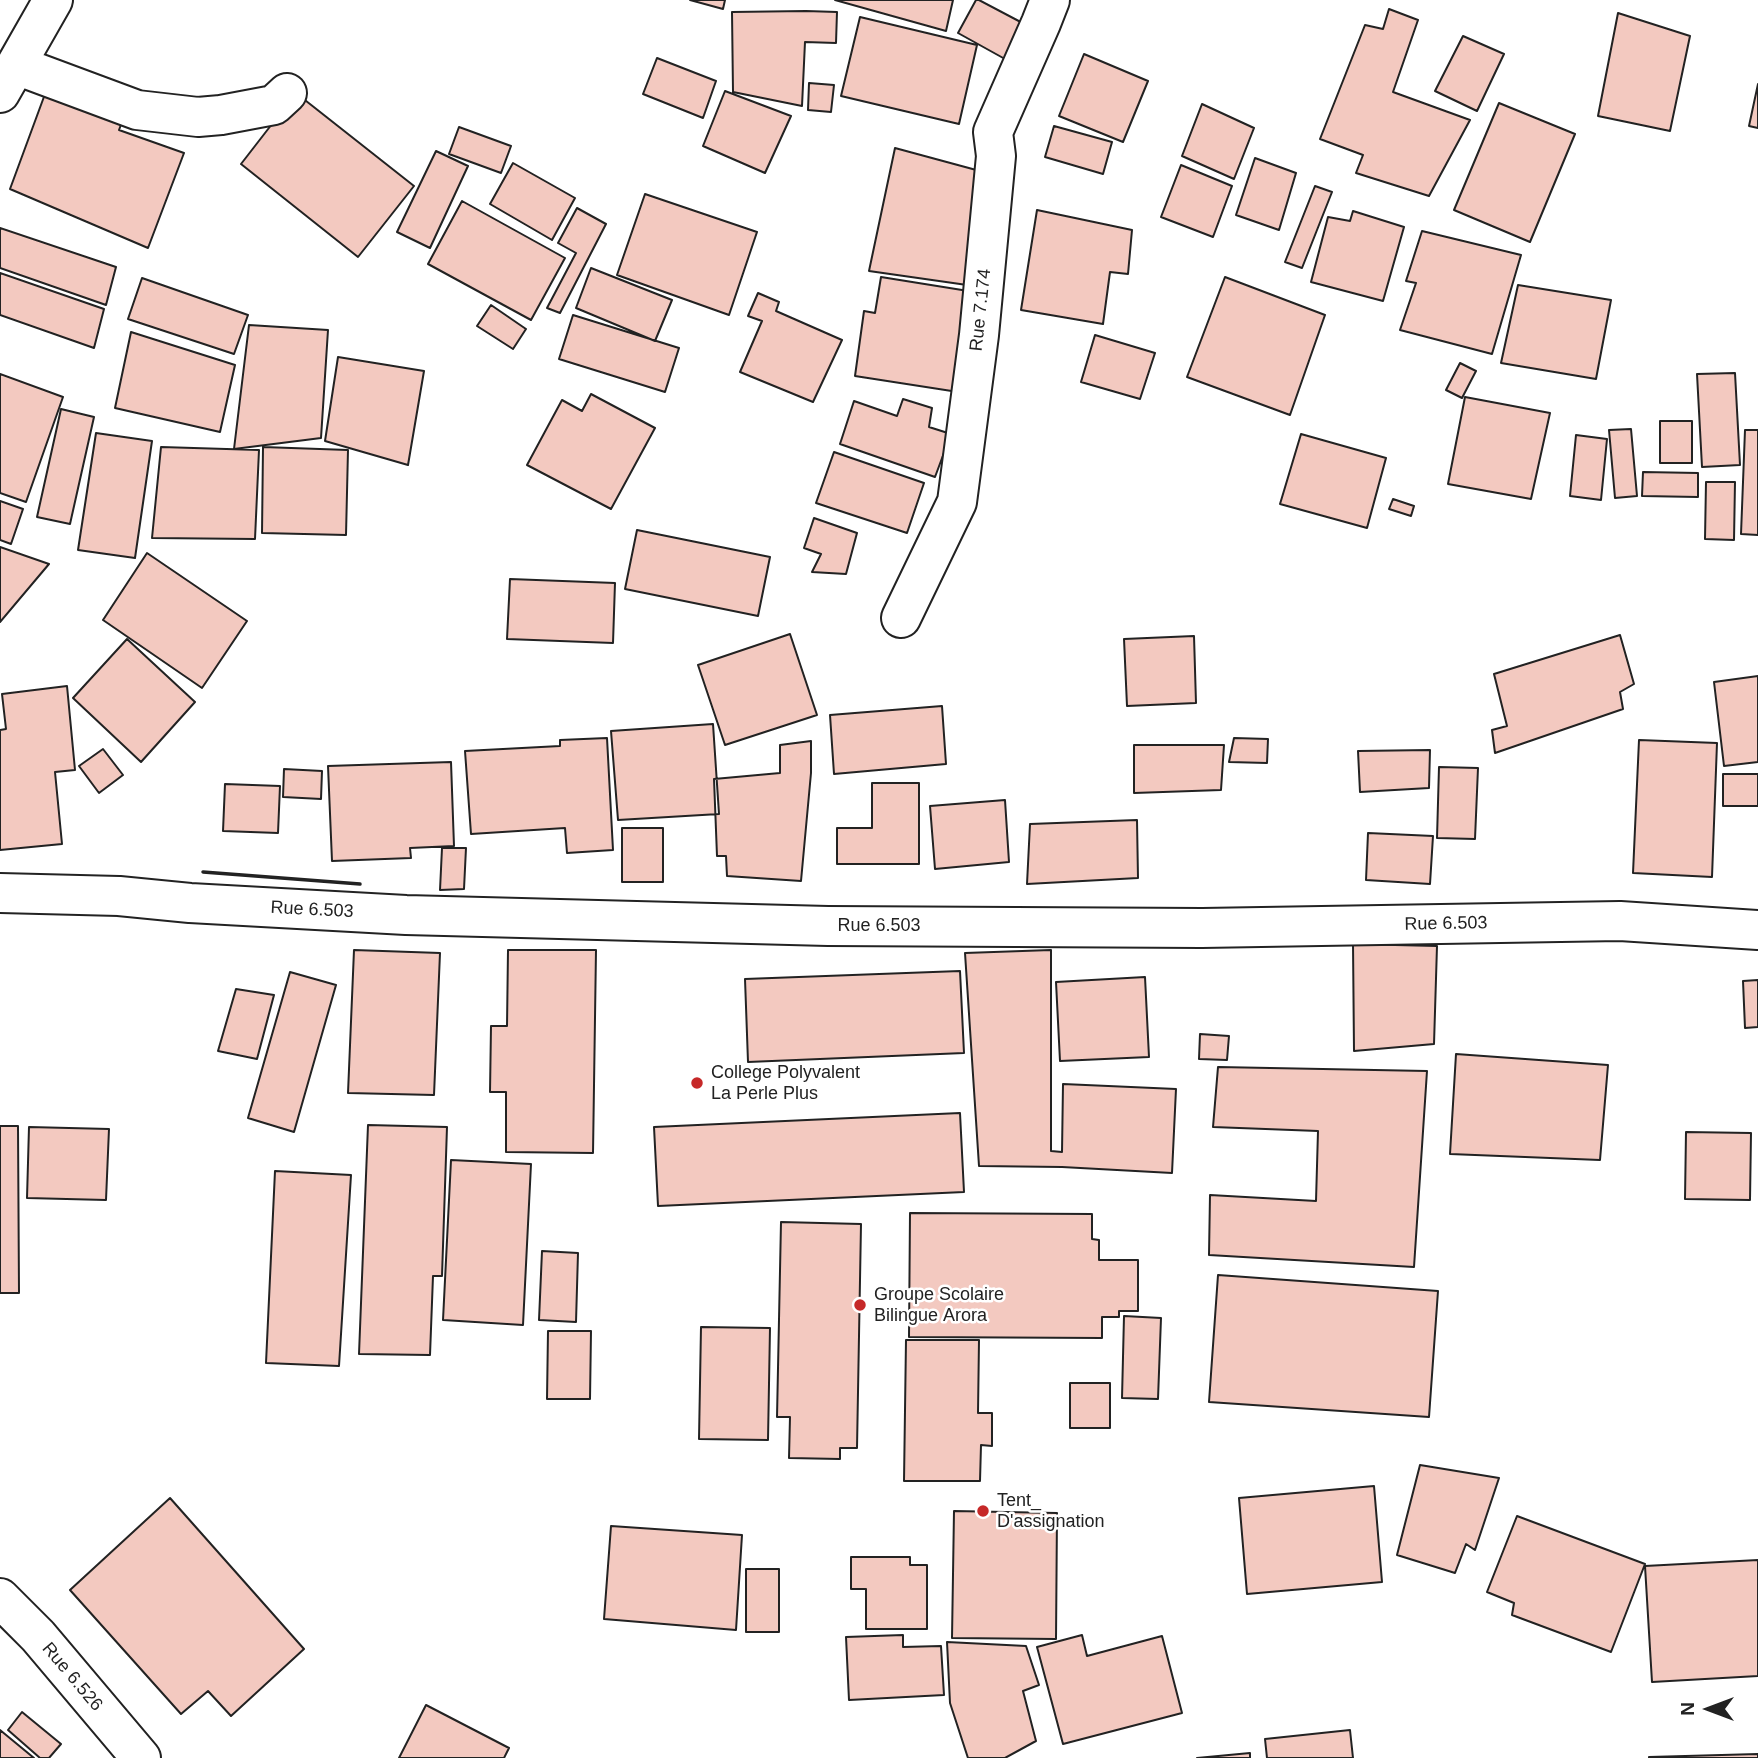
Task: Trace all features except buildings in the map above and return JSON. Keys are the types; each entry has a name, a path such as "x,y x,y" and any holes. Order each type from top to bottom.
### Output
{"street":[{"path":"53,0 8,79 137,110 198,117 274,105 287,93"},
{"name":"Rue 7.174","path":"901,618 957,502 979,335 996,156 993,132 1049,0"},
{"name":"Rue 6.503","path":"0,892 119,896 190,903 406,915 828,926 1202,928 1620,921 1758,930"},
{"name":"Rue 6.526","path":"0,1598 38,1636 141,1758"}],"wall":[{"path":"203,872 360,884"}],"place":[{"name":"College Polyvalent La Perle Plus","path":"697,1083"},
{"name":"Groupe Scolaire Bilingue Arora","path":"860,1305"},
{"name":"Tent_ D'assignation","path":"983,1511"}]}
